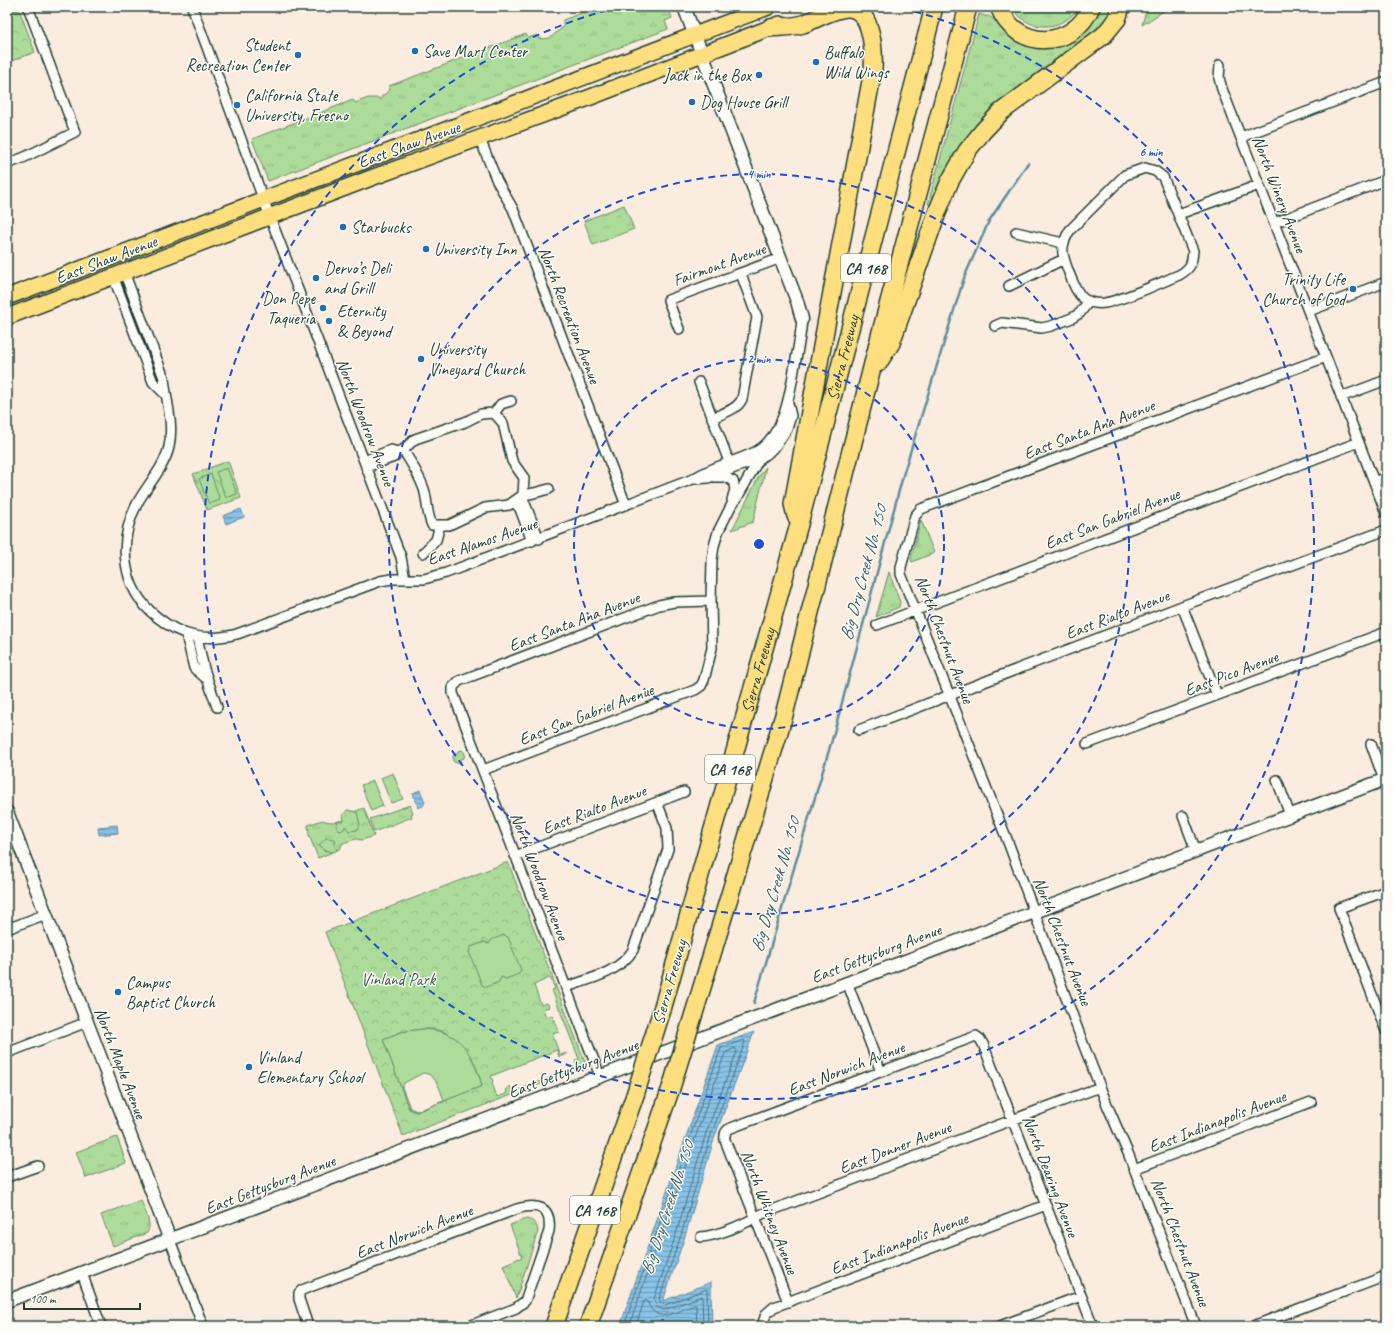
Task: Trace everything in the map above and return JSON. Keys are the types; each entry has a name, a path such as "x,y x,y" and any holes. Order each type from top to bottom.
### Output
{"highway":[{"path":"908,105 908,69 923,7"},
{"name":"Sierra Freeway","path":"554,1326 635,1095 662,1010 798,528 934,7"},
{"name":"Sierra Freeway","path":"588,1326 671,1088 700,997 784,714 881,332 968,7"},
{"path":"999,7 1006,20 1016,31 1030,38 1042,40 1054,39 1069,33 1082,22 1091,7"},
{"path":"871,373 891,343 938,210 950,181 967,151 1001,112 1104,35 1117,19 1121,7"},
{"path":"770,28 802,24 838,10 848,8 856,10 862,14 873,41 872,70 793,504 798,528"}],"main road":[{"name":"East Shaw Avenue","path":"7,297 768,7"},
{"name":"East Shaw Avenue","path":"7,316 270,216 480,139 824,7"}],"street":[{"path":"7,164 25,157 75,132 28,7"},
{"name":"North Woodrow Avenue","path":"192,7 263,199 401,557 405,579"},
{"path":"684,7 781,258 799,306 802,319 788,403 776,432 768,442 751,454 704,472 693,480"},
{"name":"North Winery Avenue","path":"1220,65 1220,85 1386,514"},
{"path":"1241,137 1386,82"},
{"name":"North Recreation Avenue","path":"480,139 497,181 513,209 626,505"},
{"path":"1145,168 1154,171 1163,177 1180,214 1193,251 1192,261 1188,269 1179,275 1118,299 1104,303 1093,303 1084,299 1076,290 1064,259 1062,250 1063,244 1070,230 1125,175 1135,170 1145,168"},
{"path":"1274,223 1386,180"},
{"path":"1180,214 1259,185"},
{"path":"1016,232 1063,244"},
{"name":"Fairmont Avenue","path":"679,329 668,300 781,258"},
{"path":"1009,286 1064,259"},
{"name":"East Alamos Avenue","path":"119,274 153,382 165,394 171,420 169,448 159,470 142,495 132,515 126,532 124,546 125,560 131,584 143,603 166,624 186,634 197,637 211,638 229,636 244,632 376,582 386,580 424,579 446,573 693,480"},
{"path":"712,418 735,408 740,404 742,399 757,317 741,274"},
{"path":"1309,312 1386,282"},
{"path":"995,326 1002,324 1042,328 1051,326 1072,318 1080,313 1089,301"},
{"name":"East Santa Ana Avenue","path":"901,567 915,516 921,509 1326,357"},
{"path":"1341,397 1386,380"},
{"path":"699,382 729,462"},
{"path":"365,464 391,450 400,451 415,440 465,422 481,414 494,413 501,404 511,401"},
{"path":"708,478 759,459 774,448 784,434 791,416 788,403"},
{"path":"494,413 503,423 512,461 524,478 523,495 535,540"},
{"name":"East San Gabriel Avenue","path":"877,625 1359,442"},
{"path":"400,451 419,476 424,490 428,515 432,525 449,525 484,508 509,505 523,495 534,494 549,489"},
{"path":"711,601 712,560 718,532 731,506 759,459"},
{"path":"693,480 723,477 733,481 735,490 731,506"},
{"path":"1374,482 1386,478"},
{"path":"514,501 520,509 535,540"},
{"path":"423,552 436,540 440,525"},
{"name":"East Rialto Avenue","path":"859,730 1182,606 1386,530"},
{"name":"North Chestnut Avenue","path":"901,567 902,574 1010,848 1100,1087 1196,1326"},
{"name":"East Santa Ana Avenue","path":"453,687 459,682 659,605 674,602 711,601"},
{"name":"East San Gabriel Avenue","path":"483,770 695,690 701,686 704,680 712,648 711,601"},
{"path":"1182,606 1217,695"},
{"name":"East Pico Avenue","path":"1087,744 1386,632"},
{"path":"186,634 194,668 208,680"},
{"path":"197,637 202,662 217,707"},
{"name":"North Woodrow Avenue","path":"453,687 515,856 600,1076"},
{"name":"East Gettysburg Avenue","path":"7,1301 1385,779 1371,744"},
{"path":"1277,780 1290,815"},
{"name":"East Rialto Avenue","path":"515,856 684,792"},
{"path":"566,987 617,967 627,959 633,950 668,849 667,828 657,802"},
{"name":"North Maple Avenue","path":"7,812 203,1326"},
{"path":"1182,816 1196,850"},
{"path":"1386,891 1339,908 1386,1031"},
{"path":"7,929 46,914"},
{"path":"847,982 882,1072"},
{"path":"7,1053 87,1022"},
{"name":"East Norwich Avenue","path":"726,1133 731,1128 972,1037 979,1038"},
{"name":"North Dearing Avenue","path":"979,1038 983,1044 1093,1326"},
{"name":"East Donner Avenue","path":"701,1237 716,1234 756,1218 762,1214 1100,1087"},
{"name":"East Indianapolis Avenue","path":"1134,1169 1311,1102"},
{"name":"North Whitney Avenue","path":"726,1133 725,1140 788,1302"},
{"path":"7,1177 38,1166"},
{"name":"East Indianapolis Avenue","path":"762,1326 766,1314 774,1307 1046,1205"},
{"name":"East Norwich Avenue","path":"308,1326 300,1304 299,1296 302,1290 517,1209 536,1206 545,1210 550,1220 549,1231 527,1298 523,1304 516,1308 469,1326"},
{"path":"82,1273 101,1326"},
{"path":"1253,1326 1386,1276"},
{"path":"1000,1326 1081,1296"}],"green space":[{"path":"597,7 668,7 672,18 665,21 668,29 268,181 252,139 353,100 355,103 368,98 379,98 380,100 382,99 381,97 390,90 389,86 526,34 528,38 537,35 538,38 550,38 563,28 563,20"},
{"path":"1012,7 1079,7 1064,21 1055,25 1045,26 1036,25 1027,21"},
{"path":"1098,7 1111,7 1105,20 1086,39 1013,92 934,206 928,204 979,14 989,16 1037,46"},
{"path":"1147,7 1170,7 1142,25"},
{"path":"19,9 35,52 7,63 7,13"},
{"path":"624,205 634,229 593,245 584,221"},
{"path":"228,461 241,498 207,510 193,474"},
{"path":"766,467 753,522 732,530 759,476"},
{"path":"227,468 237,494 226,498 216,472"},
{"path":"211,474 220,500 209,504 199,479"},
{"path":"921,520 934,553 912,562 911,559"},
{"path":"889,572 900,602 899,607 876,617"},
{"path":"462,750 465,753 464,758 461,759 460,763 456,763 453,761 453,756"},
{"path":"393,773 403,799 391,803 381,778"},
{"path":"373,781 383,806 371,811 361,785"},
{"path":"410,805 413,813 411,814 412,817 374,832 370,819"},
{"path":"364,808 374,836 362,840 356,839 343,843 340,849 318,858 309,835 308,825 322,820 338,822 345,820 353,817 351,813"},
{"path":"347,810 357,812 360,825 357,830 349,831 345,826 345,828 341,831 338,830 336,825 338,821 344,821 343,815"},
{"path":"326,838 335,839 336,842 334,844 337,850 333,852 323,850 323,848 319,845"},
{"name":"Vinland Park","path":"508,862 585,1062 583,1068 403,1136 325,932","holes":["484,942 489,944 469,952 471,947","549,978 551,979 555,989 552,990 579,1059 575,1061 577,1067 513,1092 510,1086 507,1088 506,1094 497,1097 491,1076 557,1050 559,1057 567,1054 560,1055 552,1034 559,1032 552,1015 546,1017 543,1009 549,1007 548,1004 546,1003 541,1005 534,985","422,1029 433,1029 445,1032 471,1056 482,1086 416,1112 409,1109 383,1039 401,1032"]},
{"path":"504,935 508,937 521,970 519,974 506,979 501,977 499,982 486,987 482,985 469,952 471,947 484,942 489,944 491,940"},
{"path":"422,1029 435,1030 455,1039 463,1045 469,1053 482,1086 444,1101 439,1087 434,1079 423,1073 404,1083 402,1087 410,1108 417,1111 443,1101 416,1112 409,1109 383,1039 401,1032"},
{"path":"117,1137 126,1163 86,1178 76,1152"},
{"path":"141,1200 149,1221 149,1229 147,1233 113,1246 101,1215"},
{"path":"526,1219 531,1220 537,1226 538,1231 516,1298 503,1265 522,1257 510,1225"}],"water":[{"path":"241,509 244,517 226,524 223,516"},
{"path":"420,790 425,802 423,806 418,808 413,793"},
{"path":"117,825 118,833 99,835 98,827"},
{"path":"754,1032 715,1136 685,1236 663,1301 711,1282 712,1326 620,1326 718,1045"}],"waterway":[{"name":"Big Dry Creek No. 150","path":"754,1003 832,740 904,472 964,278 989,221 1028,163"}],"place":[{"name":"Save Mart Center","path":"415,51"},
{"name":"Student Recreation Center","path":"298,55"},
{"name":"Buffalo Wild Wings","path":"816,62"},
{"name":"Jack in the Box","path":"759,75"},
{"name":"Dog House Grill","path":"692,102"},
{"name":"California State University, Fresno","path":"237,105"},
{"name":"Starbucks","path":"343,227"},
{"name":"University Inn","path":"426,249"},
{"name":"Dervo’s Deli and Grill","path":"316,278"},
{"name":"Trinity Life Church of God","path":"1353,289"},
{"name":"Don Pepe Taqueria","path":"323,308"},
{"name":"Eternity & Beyond","path":"329,321"},
{"name":"University Vineyard Church","path":"421,359"},
{"name":"Campus Baptist Church","path":"118,992"},
{"name":"Vinland Elementary School","path":"249,1067"}]}
